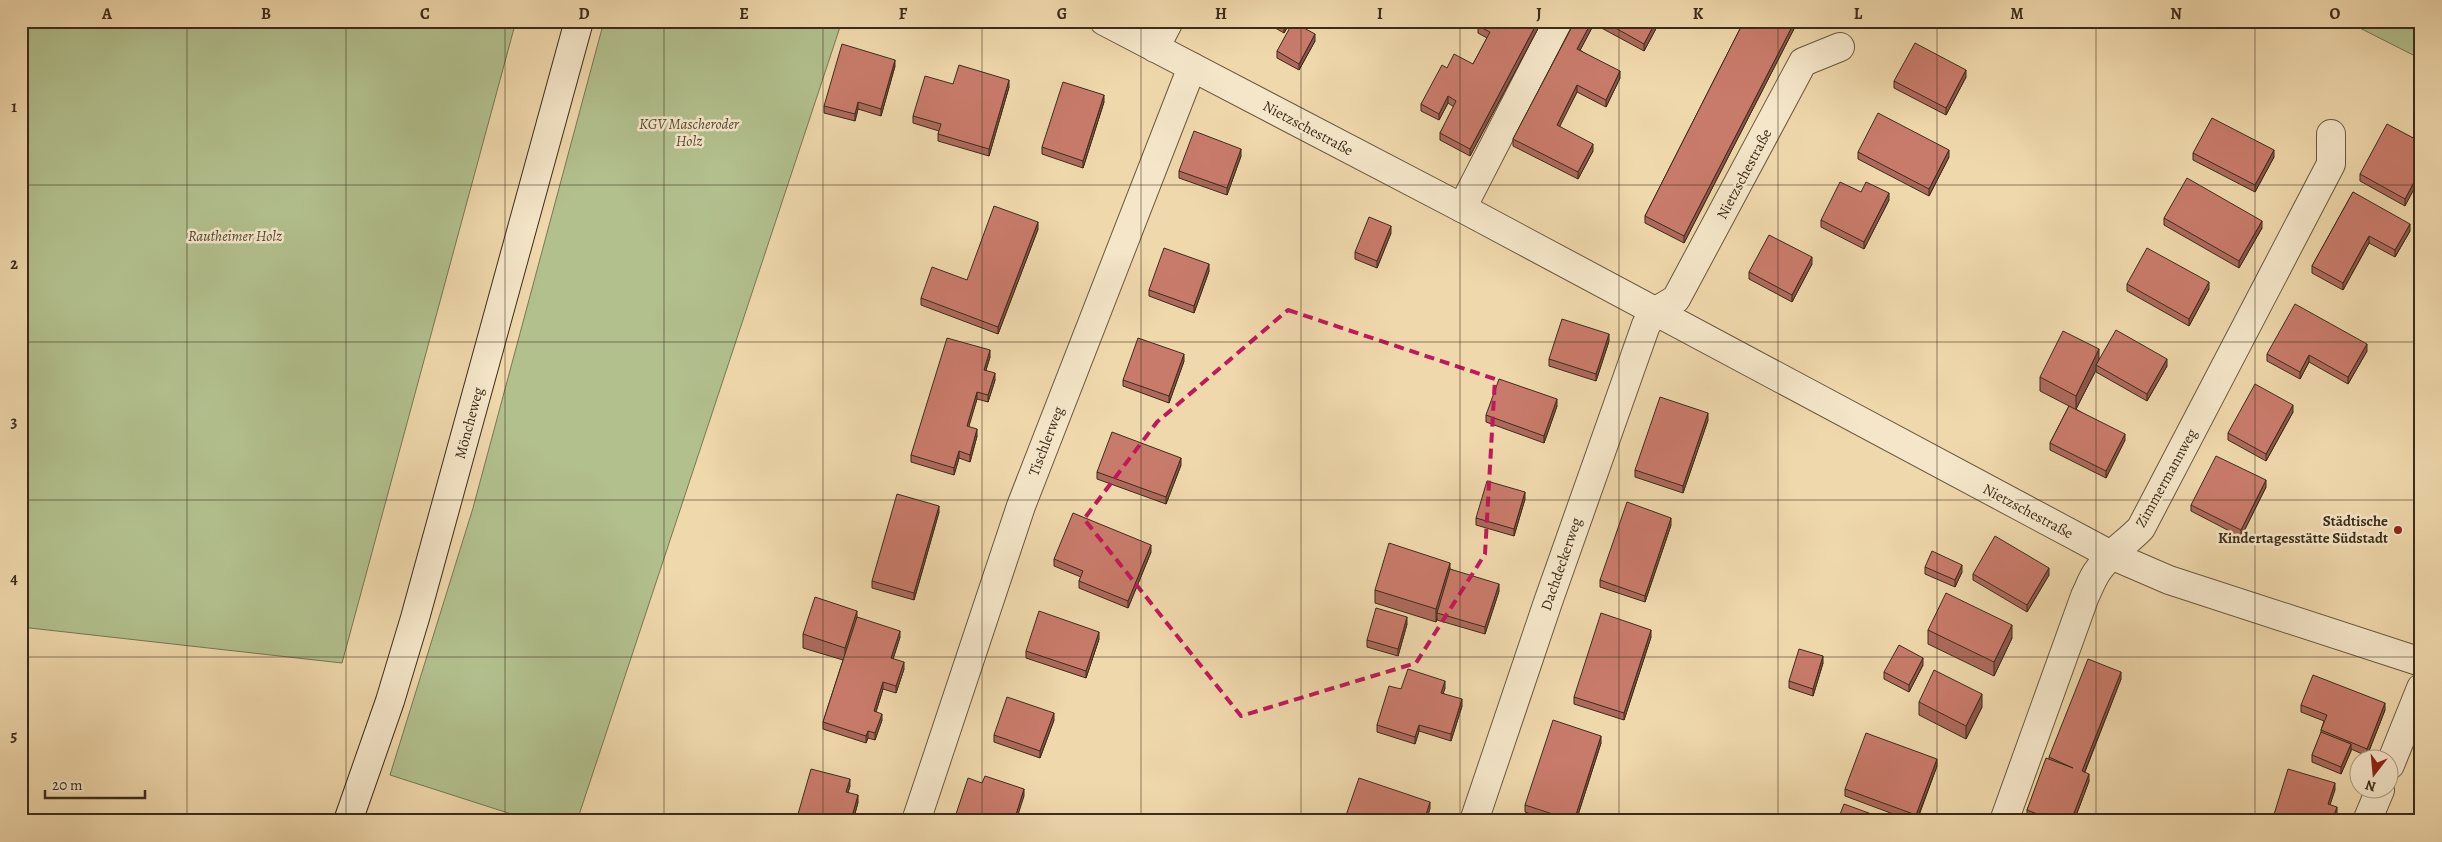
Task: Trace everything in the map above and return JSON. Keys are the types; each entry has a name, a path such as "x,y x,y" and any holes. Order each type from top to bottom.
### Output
{"street":[{"name":"Möncheweg","path":"348,821 390,701 422,591 579,21"},
{"name":"Nietzschestraße","path":"1104,21 1462,208 2110,555 2169,580 2421,662"},
{"path":"1155,48 1169,21"},
{"path":"1462,208 1558,21"},
{"name":"Nietzschestraße","path":"1656,311 1676,299 1803,62 1840,47"},
{"name":"Tischlerweg","path":"916,821 1020,506 1192,67"},
{"name":"Zimmermannweg","path":"2004,821 2085,596 2096,572 2110,555 2124,545 2141,528 2331,164 2331,134"},
{"name":"Dachdeckerweg","path":"1474,821 1639,341 1656,311"},
{"path":"2396,750 2421,688"},
{"path":"2367,821 2376,800"}],"highlighted area":[{"path":"1288,310 1495,379 1485,554 1416,663 1241,716 1084,519 1157,422"}],"green space":[{"name":"Rautheimer Holz","path":"21,21 516,21 342,663 21,627"},
{"name":"KGV Mascheroder Holz","path":"604,21 842,21 577,821 533,821 390,775 473,508"},
{"path":"2346,21 2421,21 2421,59"}],"building":[{"path":"1276,21 1287,21 1284,26"},
{"path":"1481,21 1538,21 1470,149 1440,133 1456,101 1448,96 1439,114 1421,104 1442,65 1447,68 1454,54 1473,64 1490,32 1478,26"},
{"path":"1575,21 1592,21 1577,49 1620,71 1606,100 1577,85 1557,125 1593,144 1578,172 1513,139"},
{"path":"1603,21 1656,21 1644,44"},
{"path":"1744,21 1795,21 1684,236 1645,216"},
{"path":"1293,22 1315,34 1299,64 1277,51"},
{"path":"1915,43 1966,70 1946,108 1894,81"},
{"path":"842,44 895,60 881,109 858,102 855,114 824,106"},
{"path":"959,65 1009,80 989,149 938,134 941,124 913,116 925,76 953,84"},
{"path":"1063,82 1104,95 1083,161 1042,147"},
{"path":"1878,113 1949,150 1929,189 1858,152"},
{"path":"2212,118 2274,150 2255,185 2193,153"},
{"path":"2387,124 2421,142 2421,169 2405,199 2360,174"},
{"path":"1194,131 1241,149 1227,188 1179,171"},
{"path":"2187,178 2262,221 2239,261 2164,218"},
{"path":"1840,182 1861,192 1866,182 1889,193 1864,242 1821,220"},
{"path":"2353,192 2410,224 2395,250 2369,236 2343,283 2312,266"},
{"path":"994,206 1038,222 998,327 921,298 932,267 967,280"},
{"path":"1369,217 1391,226 1377,261 1355,252"},
{"path":"1769,235 1812,257 1792,295 1749,272"},
{"path":"1164,248 1209,264 1194,306 1149,290"},
{"path":"2147,248 2209,282 2189,319 2127,284"},
{"path":"2295,304 2367,344 2348,377 2309,355 2300,372 2267,354"},
{"path":"1562,319 1609,334 1596,374 1549,359"},
{"path":"2116,330 2167,359 2147,394 2096,365"},
{"path":"2063,331 2099,349 2076,396 2040,377"},
{"path":"947,338 990,350 984,370 995,373 988,395 977,392 967,426 977,429 970,455 959,451 954,468 911,455"},
{"path":"1138,338 1184,354 1169,396 1123,380"},
{"path":"1499,379 1557,399 1544,436 1486,415"},
{"path":"2255,384 2293,405 2266,454 2228,433"},
{"path":"1660,397 1708,413 1683,486 1635,470"},
{"path":"2069,406 2125,434 2106,471 2050,443"},
{"path":"1112,432 1181,458 1166,497 1097,472"},
{"path":"2216,456 2266,480 2241,530 2191,505"},
{"path":"1487,481 1525,492 1514,529 1476,518"},
{"path":"897,494 939,506 914,593 872,581"},
{"path":"1627,502 1671,518 1645,596 1600,580"},
{"path":"1073,513 1151,545 1128,601 1079,581 1083,571 1054,559"},
{"path":"1995,536 2049,568 2027,605 1973,574"},
{"path":"1389,543 1450,563 1436,609 1375,590"},
{"path":"1932,551 1962,565 1955,580 1925,567"},
{"path":"1450,569 1499,584 1485,627 1437,613"},
{"path":"1946,593 2012,625 1994,662 1928,630"},
{"path":"815,597 857,611 845,648 803,634"},
{"path":"1376,608 1407,617 1398,649 1367,640"},
{"path":"1039,611 1099,632 1086,671 1026,651"},
{"path":"1601,613 1651,630 1624,713 1574,697"},
{"path":"857,617 900,631 891,658 904,662 896,686 883,682 874,711 882,714 875,733 868,731 866,736 823,722"},
{"path":"1899,645 1923,658 1909,685 1884,672"},
{"path":"1799,649 1823,656 1813,689 1789,681"},
{"path":"2088,659 2121,672 2082,771 2089,774 2071,821 2055,821 2027,810 2046,758 2073,768 2049,757"},
{"path":"1408,669 1445,681 1441,693 1462,699 1451,734 1419,725 1415,737 1377,725 1389,686 1401,689"},
{"path":"1934,670 1982,694 1966,726 1919,702"},
{"path":"2313,675 2385,703 2367,749 2321,730 2327,715 2301,705"},
{"path":"1007,697 1054,713 1040,751 994,735"},
{"path":"1553,720 1601,736 1574,821 1525,805"},
{"path":"2321,732 2351,744 2341,767 2312,755"},
{"path":"1866,733 1937,759 1916,815 1845,789"},
{"path":"811,769 850,779 846,792 858,795 851,820 842,818 841,821 796,821"},
{"path":"2288,769 2335,783 2328,804 2337,807 2332,821 2272,821"},
{"path":"2421,774 2421,786 2418,785"},
{"path":"985,776 1024,789 1014,821 954,820 968,778 982,783"},
{"path":"1359,778 1430,802 1424,821 1344,821"},
{"path":"1844,804 1877,816 1875,821 1849,821 1839,817"},
{"path":"2237,816 2252,821 2236,821"}],"place":[{"name":"Städtische Kindertagesstätte Südstadt","path":"2398,530"}]}
